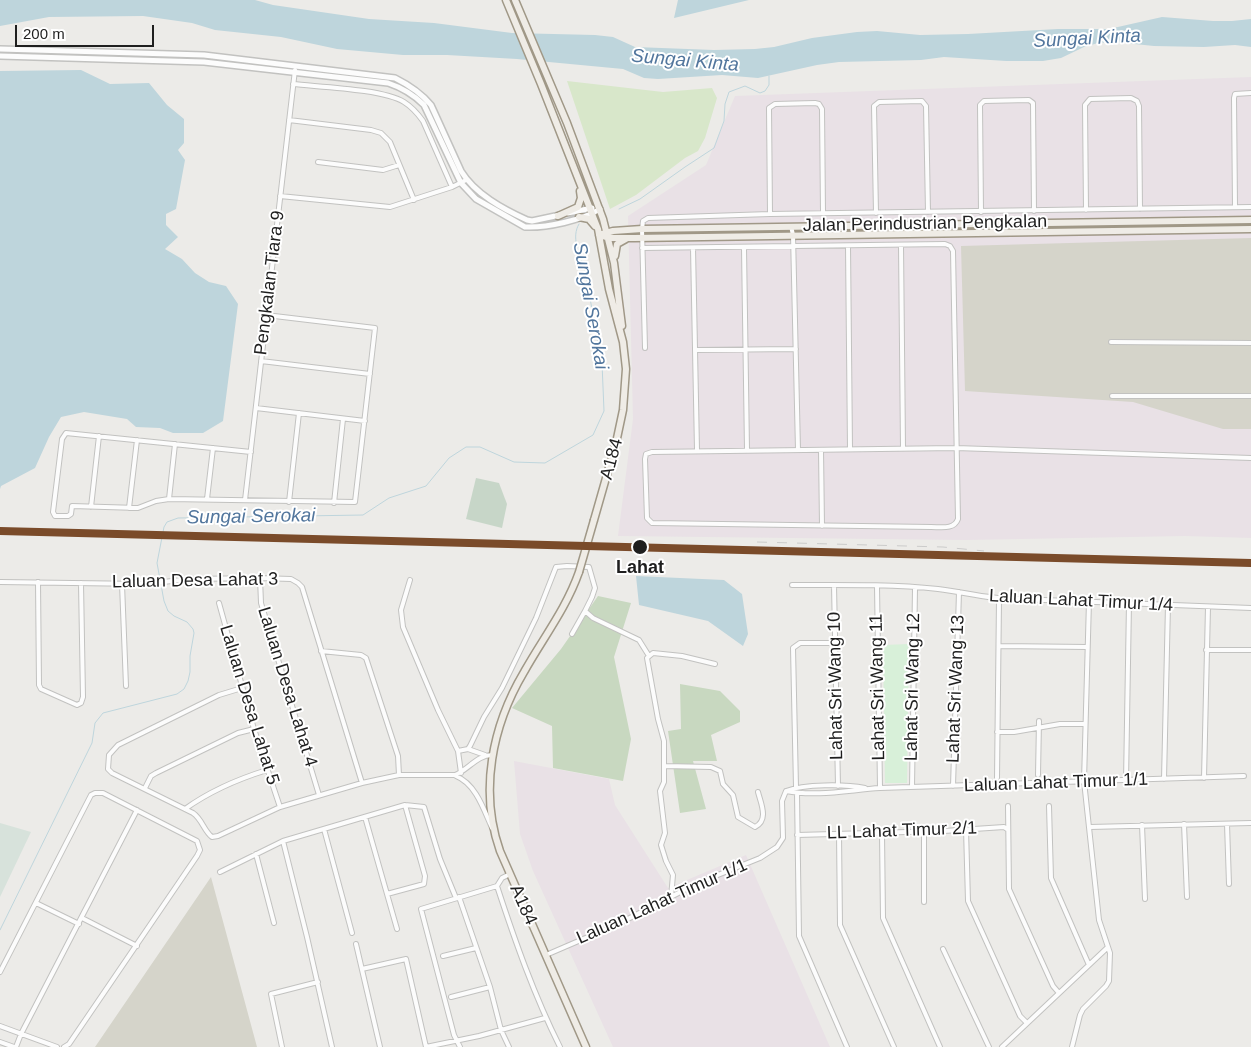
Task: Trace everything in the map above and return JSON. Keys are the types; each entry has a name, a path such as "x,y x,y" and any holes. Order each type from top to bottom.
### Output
{"main road":[{"path":"506,0 592,211 599,232 609,289 622,342"},
{"path":"514,0 550,82 600,209 614,263 621,316 622,342"},
{"path":"550,82 567,134 564,141"},
{"path":"564,141 570,143 576,158 585,170"},
{"path":"558,216 575,209 580,203 581,196 575,169"},
{"path":"579,217 589,219 599,232"},
{"path":"603,219 613,227 622,230"},
{"name":"Jalan Perindustrian Pengkalan","path":"608,235 622,230 642,229 1251,220"},
{"path":"982,223 982,232"},
{"name":"Jalan Perindustrian Pengkalan","path":"599,232 634,238 1251,229"},
{"path":"614,263 617,244 624,239 634,238"},
{"name":"A184","path":"586,1047 498,844 493,827 488,755 510,698 525,670 560,615 579,572 616,443 623,410 626,369 622,342"}],"street":[{"path":"0,49 204,55 295,70"},
{"path":"0,56 204,62 395,78 424,96 431,105 464,181 476,199 525,227 551,224 579,217 592,211"},
{"name":"Pengkalan Tiara 9","path":"245,500 295,70"},
{"path":"293,84 372,93 403,101 423,121 452,187"},
{"path":"1235,208 1235,94 1251,92"},
{"path":"1086,210 1085,105 1090,99 1131,98 1137,101 1139,106 1140,209"},
{"path":"981,212 981,103 984,101 1029,100 1032,101 1034,211"},
{"path":"876,212 875,104 879,102 922,101 926,104 928,212"},
{"path":"770,214 769,110 775,104 814,103 821,106 823,213"},
{"path":"289,120 381,132 390,142 414,200"},
{"path":"318,162 383,170 400,165"},
{"path":"280,196 390,207 452,187 464,181"},
{"path":"464,181 481,194 524,219 532,221 600,209"},
{"path":"644,348 642,229 643,222 648,218 876,212 1251,207"},
{"path":"1018,211 1018,222"},
{"path":"550,218 551,224"},
{"path":"791,226 794,247 798,450"},
{"path":"642,248 945,244 950,246 953,251 956,448 958,519 955,525 950,527 656,524 648,521 646,511 645,459 646,454 652,452 956,448 1251,458"},
{"path":"901,245 903,448"},
{"path":"848,246 850,449"},
{"path":"694,248 698,450"},
{"path":"744,248 746,450"},
{"path":"250,452 69,432 62,439 53,512 55,516 68,516 71,514 72,506 138,508 156,501 169,499 356,502 375,328 266,315"},
{"path":"1111,342 1251,343"},
{"path":"696,350 796,349"},
{"path":"261,361 370,374"},
{"path":"1112,396 1251,396"},
{"path":"256,408 365,422"},
{"path":"289,502 299,413"},
{"path":"334,503 344,419"},
{"path":"91,507 99,436"},
{"path":"129,508 137,440"},
{"path":"169,499 175,444"},
{"path":"207,499 213,448"},
{"path":"821,450 822,526"},
{"path":"468,749 484,717 502,688 536,618 556,567 589,567 594,588 585,611 572,634"},
{"name":"Laluan Desa Lahat 3","path":"0,582 145,584 190,579 260,578 291,579 298,582 302,587 362,783"},
{"name":"Laluan Desa Lahat 4","path":"260,578 261,603 319,795"},
{"path":"410,580 401,610 403,627 458,751 461,773"},
{"path":"38,582 39,685 42,689 77,705 82,703 83,697 81,583"},
{"path":"122,584 126,686"},
{"name":"Laluan Lahat Timur 1/4","path":"792,585 915,588 959,592 999,600 1089,601 1251,608"},
{"name":"Lahat Sri Wang 10","path":"834,585 838,786"},
{"name":"Lahat Sri Wang 11","path":"877,586 880,788"},
{"name":"Lahat Sri Wang 12","path":"912,787 915,588"},
{"name":"Lahat Sri Wang 13","path":"953,786 959,592"},
{"path":"997,778 999,600"},
{"path":"1072,1047 1080,1014 1109,981 1110,953 1099,920 1084,781 1089,601"},
{"name":"Laluan Desa Lahat 5","path":"218,603 254,729 280,807"},
{"path":"1126,781 1129,603"},
{"path":"1164,779 1168,605"},
{"path":"1204,778 1208,606"},
{"path":"585,611 594,618 639,640 648,656 647,667 664,741 664,782 660,790 666,833 661,845 672,875 671,897"},
{"path":"796,787 793,651 795,646 800,643 835,643"},
{"path":"999,646 1087,647"},
{"path":"1206,650 1251,650"},
{"path":"321,651 361,655 368,660 398,756 399,775"},
{"path":"648,656 653,653 682,656 715,664"},
{"path":"242,688 219,696 118,745 109,755 108,769 112,773 145,788 198,817 208,834 212,837 218,836 280,807 319,795 399,775 455,775 488,755"},
{"path":"1038,775 1039,721"},
{"path":"997,732 1014,732 1060,724 1085,724"},
{"path":"145,788 151,776 156,772 238,733 254,729"},
{"path":"458,751 468,749 488,755"},
{"path":"665,766 711,767 720,771 723,784 733,795 738,817 755,827 760,824 763,818 758,792"},
{"path":"185,809 199,798 244,777 267,770"},
{"path":"455,775 465,781 474,791 492,828"},
{"name":"Laluan Lahat Timur 1/1","path":"786,791 797,793 859,791 880,788 1244,776"},
{"name":"Laluan Lahat Timur 1/1","path":"546,954 618,924 698,884 760,858 777,847 783,838 782,801 786,791 796,787 838,786 867,789"},
{"path":"0,972 90,795 103,792 197,842 200,850 197,856 69,1044 64,1047"},
{"path":"797,793 799,936 848,1047"},
{"path":"387,894 424,884 425,881 405,805"},
{"path":"220,872 283,841 405,805 424,807 440,859 458,898 490,987 501,1030 509,1047"},
{"path":"1008,806 1009,889 1053,986 1059,993"},
{"path":"1049,806 1051,878 1089,965"},
{"path":"0,1042 15,1047 137,810"},
{"path":"365,817 397,928"},
{"path":"1090,827 1251,823"},
{"path":"1184,824 1187,897"},
{"path":"1227,824 1229,884"},
{"path":"1142,825 1144,899"},
{"name":"LL Lahat Timur 2/1","path":"797,835 1004,827 1007,829"},
{"path":"324,829 352,933"},
{"path":"966,829 968,901 1020,1016 1027,1024"},
{"path":"924,831 924,902"},
{"path":"882,833 883,918 940,1047"},
{"path":"839,834 840,925 894,1047"},
{"path":"283,841 308,937 332,1047"},
{"path":"256,854 274,923"},
{"path":"460,1047 454,1035 421,910 422,907 497,886 502,878 510,874"},
{"path":"497,886 545,1018 560,1047"},
{"path":"36,903 79,924"},
{"path":"82,918 137,946"},
{"path":"356,944 380,1047"},
{"path":"442,956 476,948"},
{"path":"1002,1047 1107,948"},
{"path":"943,949 989,1047"},
{"path":"362,969 406,959 426,1047 545,1018"},
{"path":"282,1047 272,994 318,982"},
{"path":"452,997 490,987"},
{"path":"0,1026 57,1047"}],"shaded area":[{"path":"1251,77 1251,538 1185,536 966,540 618,536 633,419 628,216 706,165 735,96"},
{"path":"1251,238 1251,429 1223,429 1133,402 965,391 961,246"},
{"path":"514,761 609,779 615,805 668,888 746,855 830,1047 613,1047 533,871 520,834"},
{"path":"0,823 31,832 0,897"},
{"path":"211,877 257,1047 95,1047"}],"green space":[{"path":"567,81 663,92 712,88 717,98 705,138 698,151 685,158 636,195 610,209"},
{"path":"476,478 499,483 507,504 502,528 466,519"},
{"path":"598,596 631,603 614,657 631,739 623,781 553,768 552,726 512,708 561,649"},
{"path":"909,644 907,783 885,783 883,645"},
{"path":"680,684 720,691 740,711 740,722 711,735 717,761 693,761 706,809 680,813 668,731 681,729"}],"water":[{"name":"Sungai Kinta","path":"0,0 255,0 273,5 369,19 434,23 512,33 595,35 613,37 635,47 714,50 774,47 812,38 857,32 877,31 920,35 968,34 1058,29 1109,29 1162,17 1213,21 1251,19 1251,47 1235,45 1204,47 1154,46 1115,42 1098,43 1084,47 1061,58 1043,61 944,57 921,60 839,62 758,78 722,75 658,79 644,78 623,69 517,59 447,55 403,55 337,49 281,37 215,30 192,23 143,16 49,17 0,26"},
{"path":"678,0 749,0 674,18"},
{"path":"81,70 110,84 149,83 167,105 184,119 184,143 178,150 185,160 176,209 166,214 166,225 178,237 165,249 182,259 195,273 209,282 226,286 238,304 223,421 203,433 173,433 160,428 136,427 127,419 84,412 61,417 49,437 35,468 1,486 0,489 0,71"},
{"path":"636,576 724,580 742,594 748,634 743,646 708,621 639,605"}],"waterway":[{"name":"Sungai Serokai","path":"619,209 640,199 714,148 724,121 725,104 729,92 745,86 760,93 765,91 769,85 769,76"},
{"name":"Sungai Serokai","path":"0,930 92,743 95,723 103,713 177,694 184,689 188,681 193,629 187,622 168,611 164,601 157,563 164,527 167,522 178,518 363,515 389,498 426,486 449,458 466,447 480,447 514,462 545,463 593,435 604,411 602,363 584,266 576,240 579,224"}],"railway":[{"path":"757,542 943,547 984,551"}],"transit line":[{"path":"0,531 1251,563"}],"place":[{"name":"Lahat","path":"640,547"}]}
